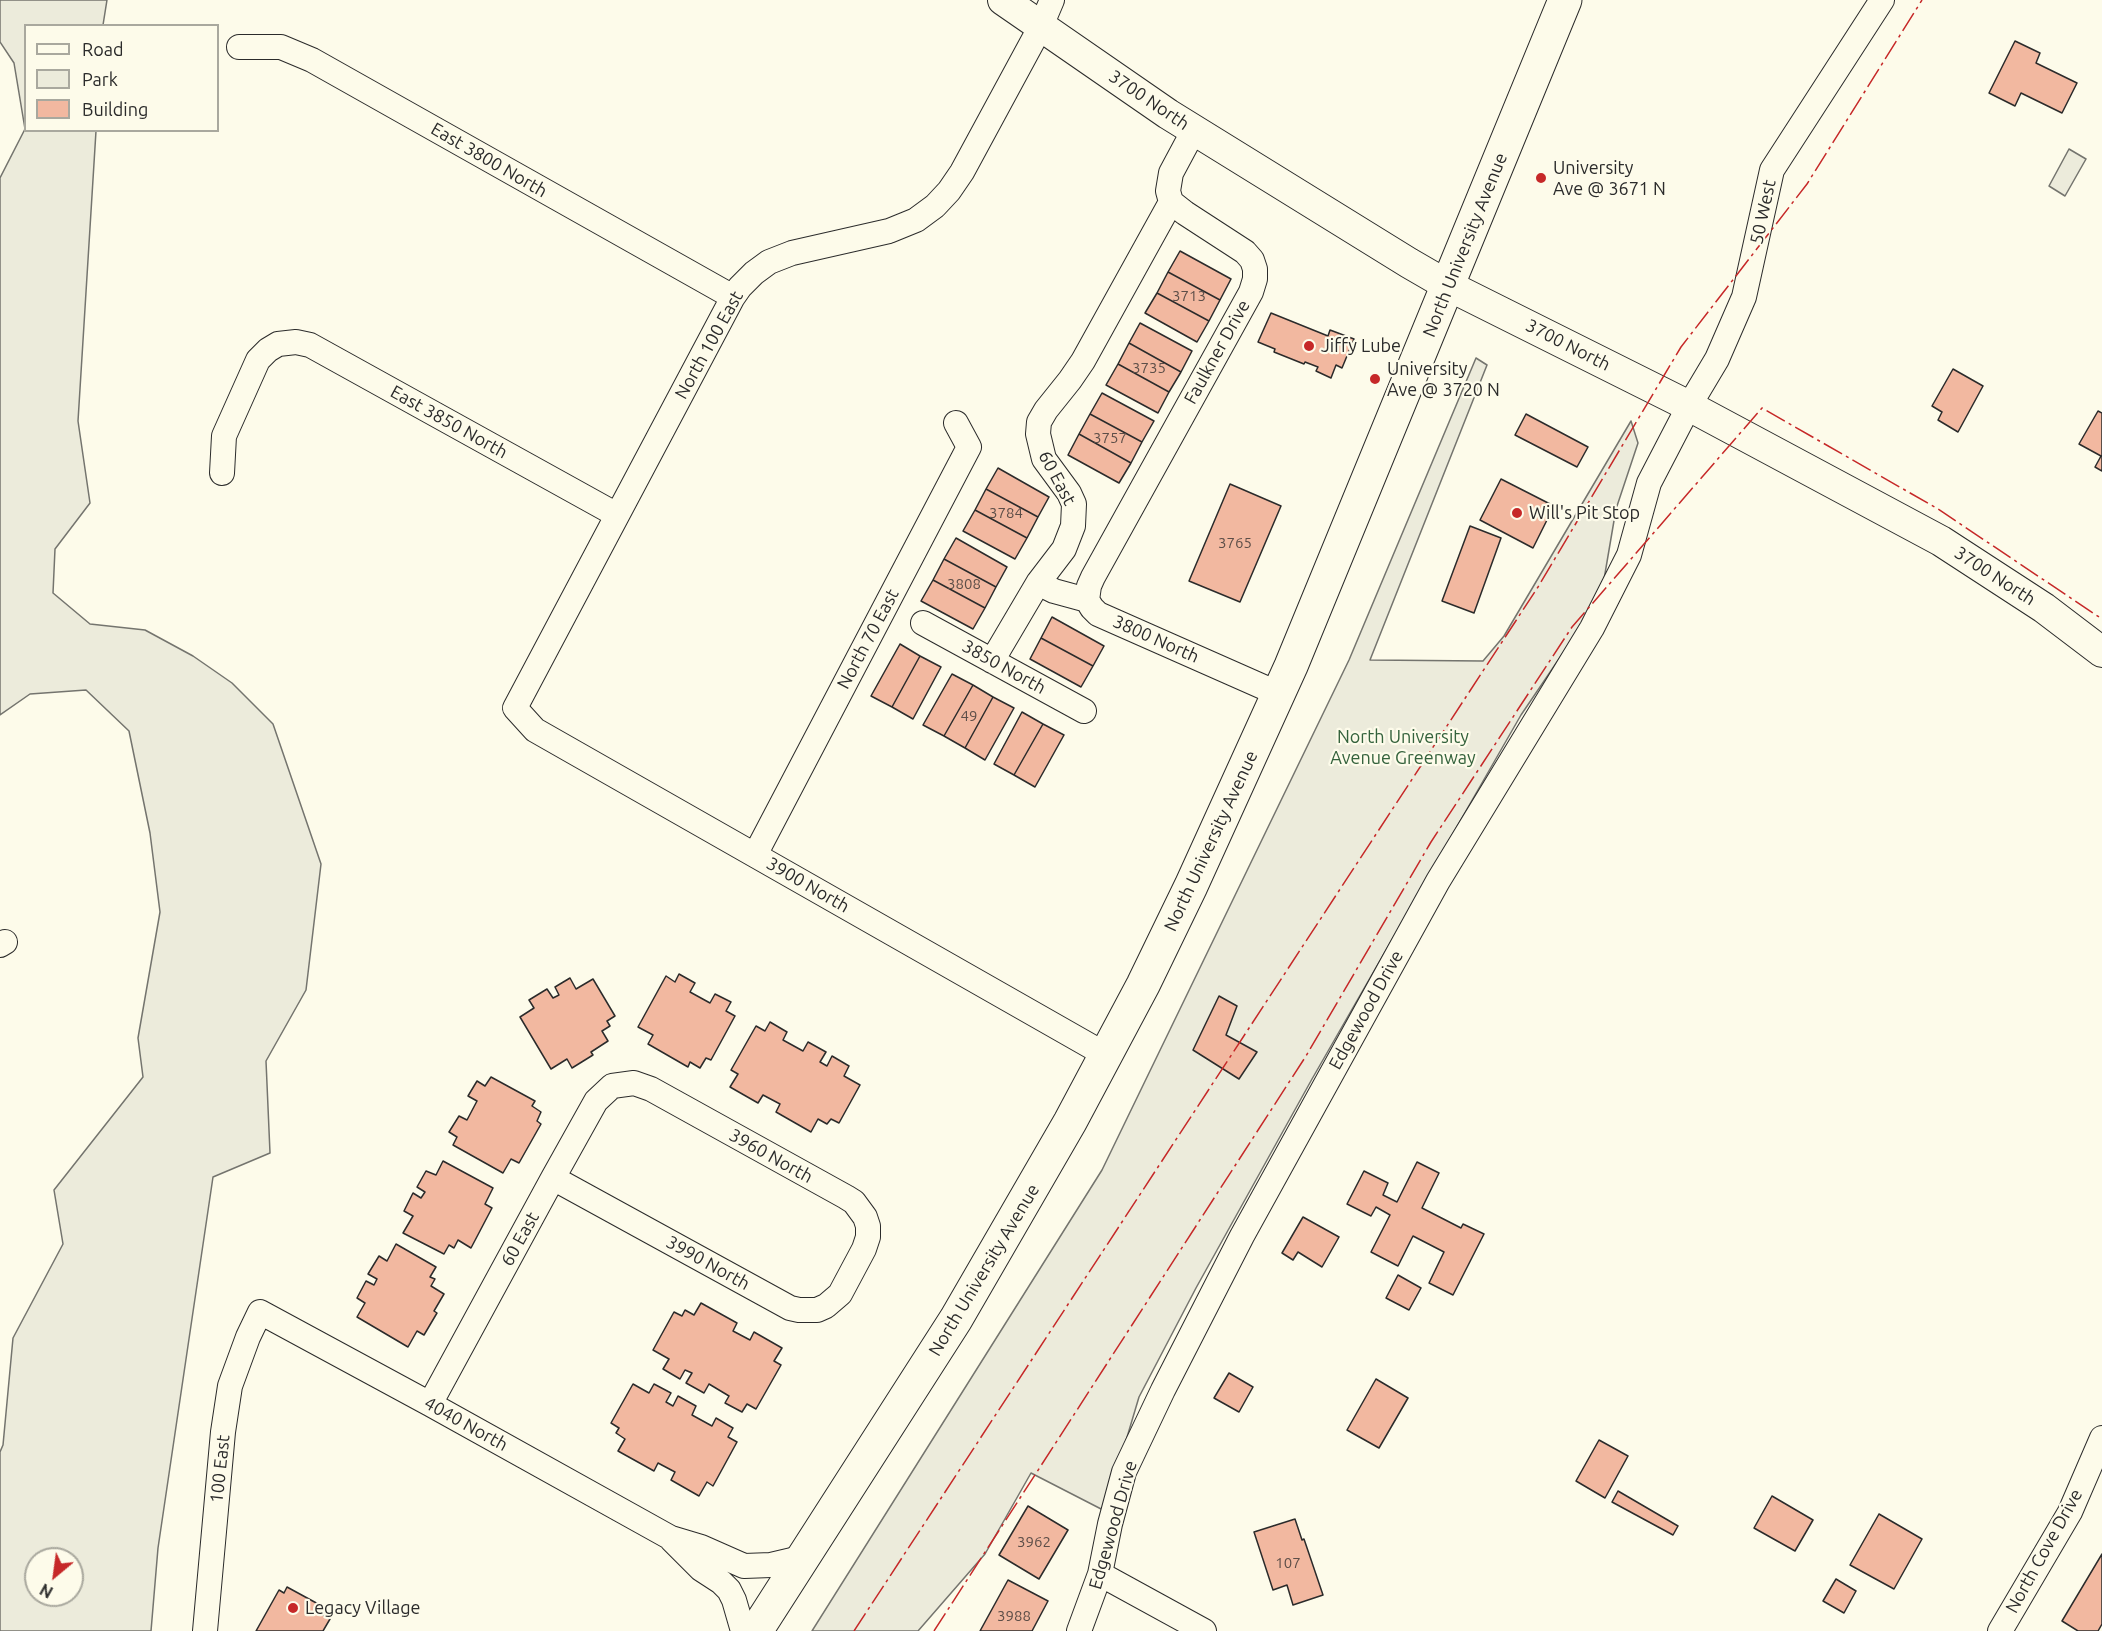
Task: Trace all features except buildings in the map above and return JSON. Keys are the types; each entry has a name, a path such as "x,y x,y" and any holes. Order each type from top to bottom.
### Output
{"highway":[{"name":"North University Avenue","path":"756,1631 963,1308 1049,1160 1143,985 1279,694 1339,554 1565,0"}],"main road":[{"name":"3700 North","path":"1003,0 1046,13 1168,114 1448,285 1689,406 1941,541 2044,608 2102,652"}],"street":[{"name":"50 West","path":"1689,406 1717,359 1744,297 1772,170 1882,0"},
{"name":"North 100 East","path":"515,708 733,297 753,273 769,262 792,253 889,231 916,220 935,206 962,172 1046,13"},
{"name":"East 3800 North","path":"239,47 281,47 312,60 733,297"},
{"path":"1171,202 1168,191 1171,173 1194,130"},
{"name":"60 East","path":"992,661 1038,583 1070,538 1075,514 1069,493 1044,459 1038,434 1039,422 1083,361 1171,202"},
{"name":"Faulkner Drive","path":"1087,600 1093,577 1251,291 1255,279 1252,260 1245,252 1171,202"},
{"name":"East 3850 North","path":"222,473 224,436 258,360 278,344 296,342 310,345 617,514"},
{"name":"Edgewood Drive","path":"1079,1631 1100,1574 1124,1472 1163,1390 1242,1236 1438,881 1592,628 1629,555 1649,483 1689,406"},
{"name":"North 70 East","path":"755,855 969,447 957,423"},
{"name":"3800 North","path":"1038,583 1054,591 1087,600 1098,614 1279,694"},
{"name":"3850 North","path":"923,623 1084,711"},
{"name":"3900 North","path":"515,708 535,730 1106,1055"},
{"name":"3960 North","path":"619,1084 634,1083 651,1089 854,1202 861,1210 868,1226 868,1237 853,1270"},
{"name":"60 East","path":"430,1404 596,1101 607,1089 619,1084"},
{"name":"3990 North","path":"553,1178 790,1308 808,1311 826,1306 840,1294 853,1270"},
{"name":"4040 North","path":"260,1312 671,1538 701,1547 744,1566 771,1565 805,1557"},
{"name":"100 East","path":"205,1631 223,1432 230,1386 260,1312"},
{"name":"North Cove Drive","path":"2000,1631 2070,1512 2102,1438"},
{"name":"4040 North","path":"671,1538 701,1569 729,1590 743,1631"},
{"path":"1100,1574 1204,1631"}],"green space":[{"path":"0,0 107,0 103,24 24,24 24,123 14,63 0,42"},
{"path":"24,131 96,132 78,421 90,503 55,549 53,593 90,624 145,630 193,656 232,683 273,724 321,864 306,990 266,1061 270,1153 213,1177 158,1548 151,1631 0,1631 0,1452 3,1445 13,1338 63,1244 54,1190 143,1077 138,1038 160,912 150,833 129,731 86,690 30,694 0,715 0,178"},
{"path":"2069,149 2086,159 2065,196 2049,186"},
{"name":"North University Avenue Greenway","path":"1476,358 1487,365 1370,660 1483,661 1504,636 1631,421 1638,443 1616,509 1601,597 1521,715 1312,1079 1196,1288 1139,1397 1105,1511 1031,1473 985,1554 918,1631 812,1631 1102,1170 1349,660"}],"power":[{"path":"854,1631 1538,587 1681,347 1807,184 1922,0"},
{"path":"934,1631 1306,1056 1431,842 1572,627 1762,408 1938,509 2102,619"}],"place":[{"name":"University Ave @ 3671 N","path":"1541,178"},
{"name":"Jiffy Lube","path":"1309,346"},
{"name":"University Ave @ 3720 N","path":"1375,379"},
{"name":"Will's Pit Stop","path":"1517,513"},
{"name":"Legacy Village","path":"293,1608"}]}
